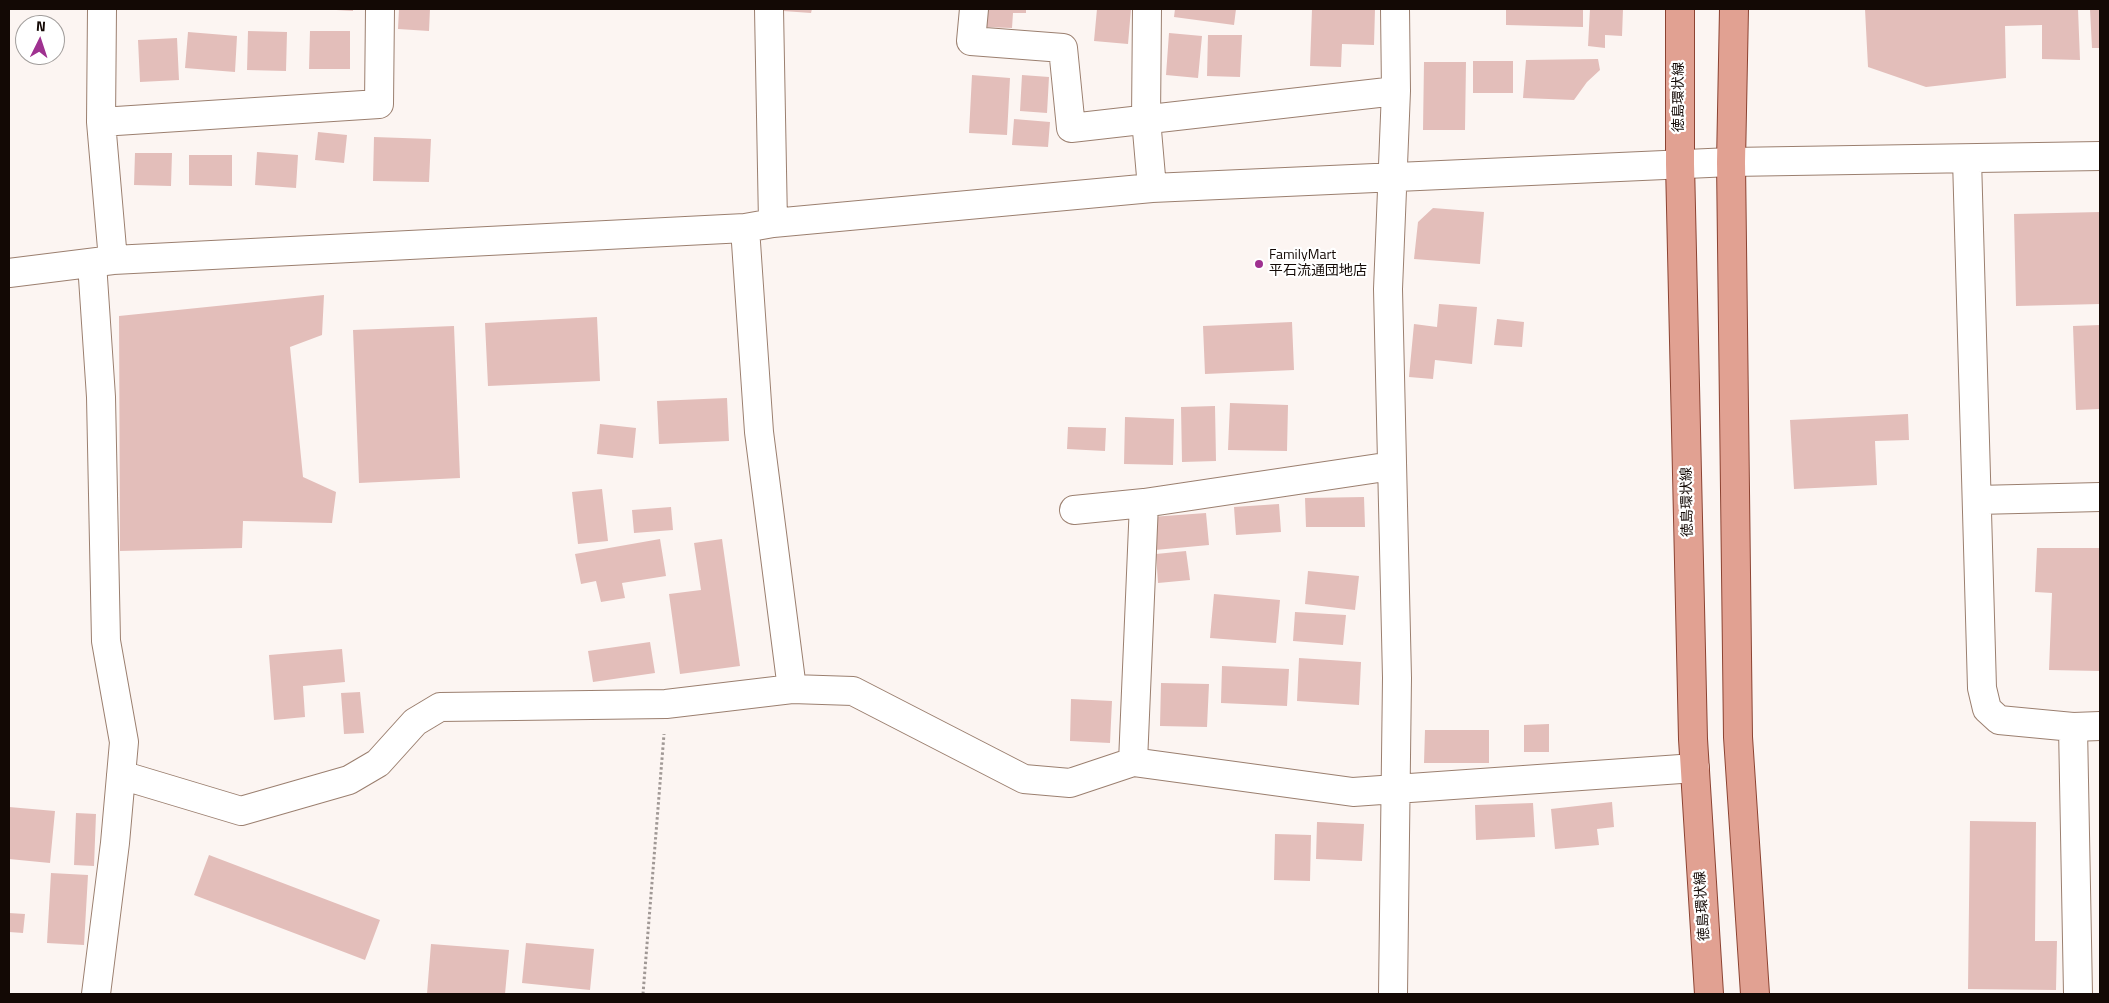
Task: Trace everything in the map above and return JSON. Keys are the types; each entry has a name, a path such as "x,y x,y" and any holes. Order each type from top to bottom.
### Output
{"main road":[{"name":"徳島環状線","path":"1680,9 1680,164 1695,768 1709,994"},
{"path":"1734,9 1731,162 1738,738 1755,994"}],"street":[{"path":"96,994 115,843 124,742 106,641 101,397 100,122 102,9"},
{"path":"100,122 379,104 380,9"},
{"path":"769,9 773,223"},
{"path":"974,9 971,41 1063,48 1071,128 1396,90"},
{"path":"1147,9 1146,120 1152,188"},
{"path":"1393,994 1397,678 1388,289 1391,177 1396,90 1395,9"},
{"path":"9,273 102,261 745,228 773,223 1152,188 1731,162 2100,156"},
{"path":"1967,159 1982,688 1987,709 1999,720 2073,727 2100,726"},
{"path":"745,228 759,432 792,689"},
{"path":"1074,510 1144,503 1392,466"},
{"path":"1976,500 2100,497"},
{"path":"1133,762 1144,503"},
{"path":"121,775 241,812 349,780 378,763 415,722 440,708 666,704 792,689 853,690 1024,779 1070,783 1133,762 1353,792 1695,768"},
{"path":"2073,727 2078,994"}],"path":[{"path":"643,994 666,704"}],"building":[{"path":"353,9 353,11 336,10"},
{"path":"399,9 430,9 429,31 398,29"},
{"path":"783,9 812,9 811,13 783,11"},
{"path":"986,9 1026,9 1026,13 1013,13 1012,28 985,27"},
{"path":"1097,9 1131,9 1128,44 1094,41"},
{"path":"1175,9 1236,9 1234,25 1174,17"},
{"path":"1312,9 1375,9 1374,45 1342,44 1341,67 1310,66"},
{"path":"1506,9 1583,9 1583,27 1506,25"},
{"path":"1590,9 1623,9 1622,36 1605,35 1605,48 1588,46"},
{"path":"1865,9 2078,9 2080,60 2042,59 2042,25 2005,26 2006,78 1926,87 1868,67"},
{"path":"2090,9 2100,9 2100,48 2092,48"},
{"path":"248,31 287,32 286,71 247,70"},
{"path":"310,31 350,31 350,69 309,69"},
{"path":"188,32 237,36 235,72 185,68"},
{"path":"1169,33 1202,36 1198,78 1166,75"},
{"path":"1208,35 1242,35 1240,77 1207,76"},
{"path":"177,38 179,80 140,82 138,40"},
{"path":"1598,59 1600,70 1587,82 1574,100 1523,98 1526,60"},
{"path":"1473,61 1513,61 1513,93 1473,93"},
{"path":"1424,62 1466,62 1465,130 1423,130"},
{"path":"972,75 1010,78 1007,135 969,133"},
{"path":"1022,75 1049,77 1047,113 1020,111"},
{"path":"1014,119 1050,122 1048,147 1012,145"},
{"path":"318,132 347,135 344,163 315,160"},
{"path":"374,137 431,139 429,182 373,181"},
{"path":"257,152 298,155 296,188 255,185"},
{"path":"135,153 172,153 171,186 134,185"},
{"path":"189,155 232,155 232,186 189,185"},
{"path":"1433,208 1484,212 1480,264 1414,259 1418,222"},
{"path":"2100,212 2100,304 2016,306 2014,214"},
{"path":"324,295 322,335 290,347 303,477 336,492 332,523 243,521 242,548 120,551 119,316"},
{"path":"1439,304 1477,307 1472,364 1435,360 1433,379 1409,377 1414,324 1437,327"},
{"path":"597,317 600,381 488,386 485,323"},
{"path":"1497,319 1524,322 1522,347 1494,345"},
{"path":"1292,322 1294,370 1205,374 1203,326"},
{"path":"2100,325 2100,409 2076,410 2073,326"},
{"path":"454,326 460,478 359,483 353,330"},
{"path":"727,398 729,441 659,444 657,401"},
{"path":"1230,403 1288,405 1287,451 1228,450"},
{"path":"1215,406 1216,461 1182,462 1181,407"},
{"path":"1908,414 1909,440 1875,441 1877,485 1794,489 1790,420"},
{"path":"1125,417 1174,419 1173,465 1124,464"},
{"path":"600,424 636,428 633,458 597,454"},
{"path":"1068,427 1106,428 1105,451 1067,449"},
{"path":"602,489 608,541 578,544 572,492"},
{"path":"1364,497 1365,527 1306,527 1305,498"},
{"path":"1279,504 1281,532 1236,535 1234,507"},
{"path":"671,507 673,530 634,533 632,510"},
{"path":"1206,513 1209,545 1155,550 1151,517"},
{"path":"660,539 666,576 622,583 625,598 601,602 596,581 581,584 575,554"},
{"path":"722,539 740,666 680,674 669,594 701,590 694,543"},
{"path":"2037,548 2100,548 2100,671 2049,670 2052,593 2035,592"},
{"path":"1186,551 1190,580 1158,583 1156,554"},
{"path":"1308,571 1359,576 1355,610 1305,604"},
{"path":"1214,594 1280,600 1276,643 1210,638"},
{"path":"1295,612 1346,615 1343,645 1293,641"},
{"path":"650,642 655,673 593,682 588,651"},
{"path":"342,649 345,682 303,686 305,717 274,720 269,655"},
{"path":"1299,658 1361,662 1359,705 1297,701"},
{"path":"1222,666 1289,669 1287,706 1221,703"},
{"path":"1161,683 1209,684 1207,727 1160,726"},
{"path":"360,692 364,733 344,734 341,693"},
{"path":"1071,699 1112,701 1110,743 1070,741"},
{"path":"1549,724 1549,752 1524,752 1524,725"},
{"path":"1425,730 1489,730 1489,763 1424,763"},
{"path":"1612,802 1614,827 1597,829 1599,845 1555,849 1551,809"},
{"path":"1533,803 1535,837 1476,840 1475,805"},
{"path":"9,807 55,811 50,863 9,859"},
{"path":"76,813 96,814 94,866 74,865"},
{"path":"1970,821 2036,822 2035,941 2057,941 2056,990 1968,989"},
{"path":"1317,822 1364,824 1362,861 1316,859"},
{"path":"1275,834 1311,835 1310,881 1274,880"},
{"path":"209,855 380,920 365,960 194,895"},
{"path":"51,873 88,875 84,945 47,943"},
{"path":"9,913 25,914 23,933 9,932"},
{"path":"526,943 594,949 590,990 522,983"},
{"path":"431,944 509,950 505,994 427,994"}],"place":[{"name":"FamilyMart 平石流通団地店","path":"1259,264"}]}
